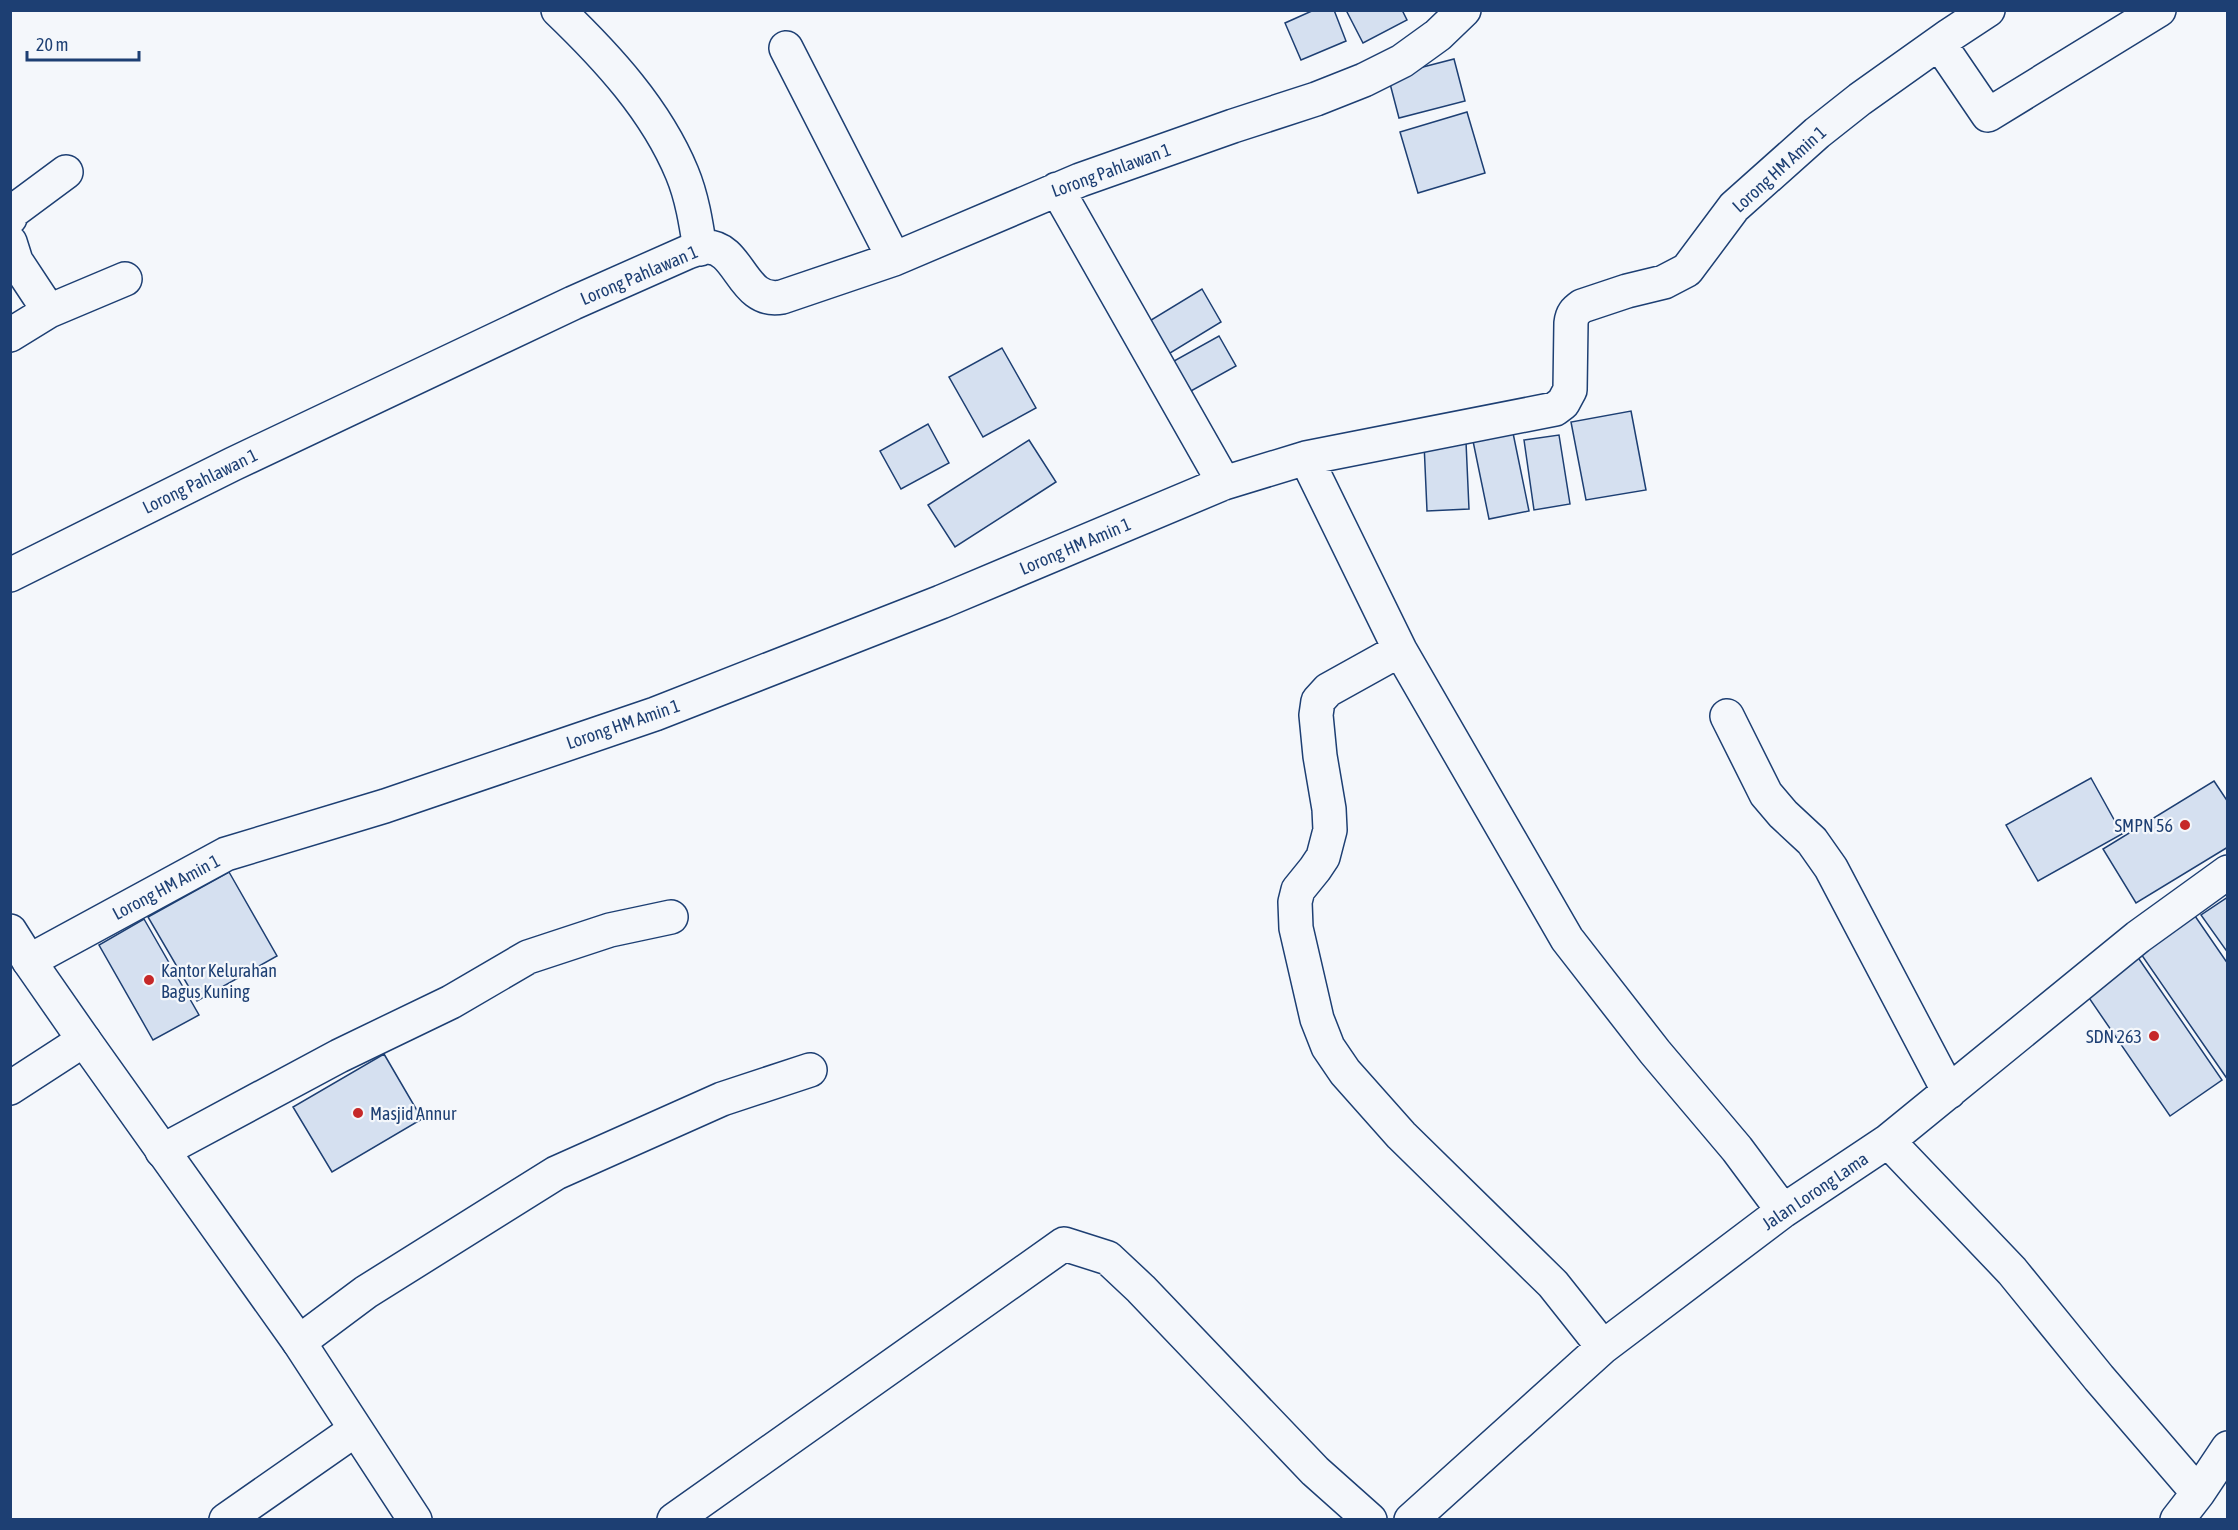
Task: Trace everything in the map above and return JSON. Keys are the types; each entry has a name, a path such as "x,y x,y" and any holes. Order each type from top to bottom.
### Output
{"street":[{"path":"558,10 628,85 664,140 682,173 694,213 700,249"},
{"name":"Lorong Pahlawan 1","path":"10,575 232,464 651,268 707,247 720,252 757,293 772,298 782,297 894,259 1057,189 1316,99 1364,80 1402,61 1438,35 1464,10"},
{"name":"Lorong HM Amin 1","path":"29,961 226,854 385,806 655,714 941,602 1224,483 1306,458 1555,409 1563,403 1570,390 1570,323 1572,314 1576,310 1627,291 1664,282 1687,270 1734,207 1817,133 1860,99 1988,10"},
{"path":"1939,43 1988,115 2159,10"},
{"path":"786,48 894,259"},
{"path":"10,218 12,212 66,172"},
{"path":"1057,189 1224,483"},
{"path":"10,242 16,261 49,311"},
{"path":"10,335 49,311 125,279"},
{"path":"1306,458 1401,650 1567,939 1655,1053 1737,1149 1783,1211"},
{"path":"1401,650 1328,690 1318,701 1316,715 1330,830 1323,857 1298,890 1295,902 1296,928 1317,1018 1328,1047 1345,1072 1401,1135 1553,1284 1603,1347"},
{"path":"1727,716 1766,794 1783,814 1812,841 1831,868 1949,1092"},
{"name":"Jalan Lorong Lama","path":"1411,1520 1603,1347 1783,1211 1888,1142 2138,937 2228,872"},
{"path":"162,1150 339,1056 451,1002 528,957 609,930 671,917"},
{"path":"10,931 84,1040 299,1342 416,1520"},
{"path":"10,1088 84,1040"},
{"path":"299,1342 366,1292 556,1173 722,1099 810,1070"},
{"path":"1888,1142 2012,1270 2099,1378 2198,1493"},
{"path":"674,1520 1064,1245 1108,1258 1141,1289 1315,1471 1370,1520"},
{"path":"226,1520 355,1430"},
{"path":"2176,1520 2198,1493 2228,1448"}],"building":[{"path":"1314,10 1334,10 1346,41 1301,60 1285,23"},
{"path":"1346,10 1402,10 1407,20 1363,43"},
{"path":"1454,59 1465,101 1399,118 1388,76"},
{"path":"1467,112 1485,173 1418,193 1400,132"},
{"path":"1202,289 1221,322 1157,361 1138,328"},
{"path":"1219,336 1236,366 1182,396 1165,366"},
{"path":"1002,348 1036,408 983,437 949,377"},
{"path":"1631,411 1646,490 1586,500 1571,422"},
{"path":"928,424 949,463 901,489 880,451"},
{"path":"1513,433 1529,511 1489,519 1473,441"},
{"path":"1559,435 1570,504 1534,510 1524,440"},
{"path":"1029,440 1056,482 955,547 928,505"},
{"path":"1466,442 1469,509 1427,511 1424,443"},
{"name":"SMPN 56","path":"2091,778 2122,834 2038,881 2006,825"},
{"name":"SMPN 56","path":"2214,781 2228,802 2228,847 2136,903 2103,849"},
{"path":"229,872 277,956 197,1001 148,917"},
{"path":"2228,897 2228,953 2201,915"},
{"name":"SDN 263","path":"2195,916 2228,964 2228,1080 2141,954"},
{"name":"Kantor Kelurahan Bagus Kuning","path":"144,919 199,1015 153,1040 99,945"},
{"name":"SDN 263","path":"2137,956 2222,1080 2170,1116 2085,992"},
{"name":"Masjid Annur","path":"384,1054 422,1119 332,1172 293,1107"}],"place":[{"name":"SMPN 56","path":"2185,825"},
{"name":"Kantor Kelurahan Bagus Kuning","path":"149,980"},
{"name":"SDN 263","path":"2154,1036"},
{"name":"Masjid Annur","path":"358,1113"}]}
